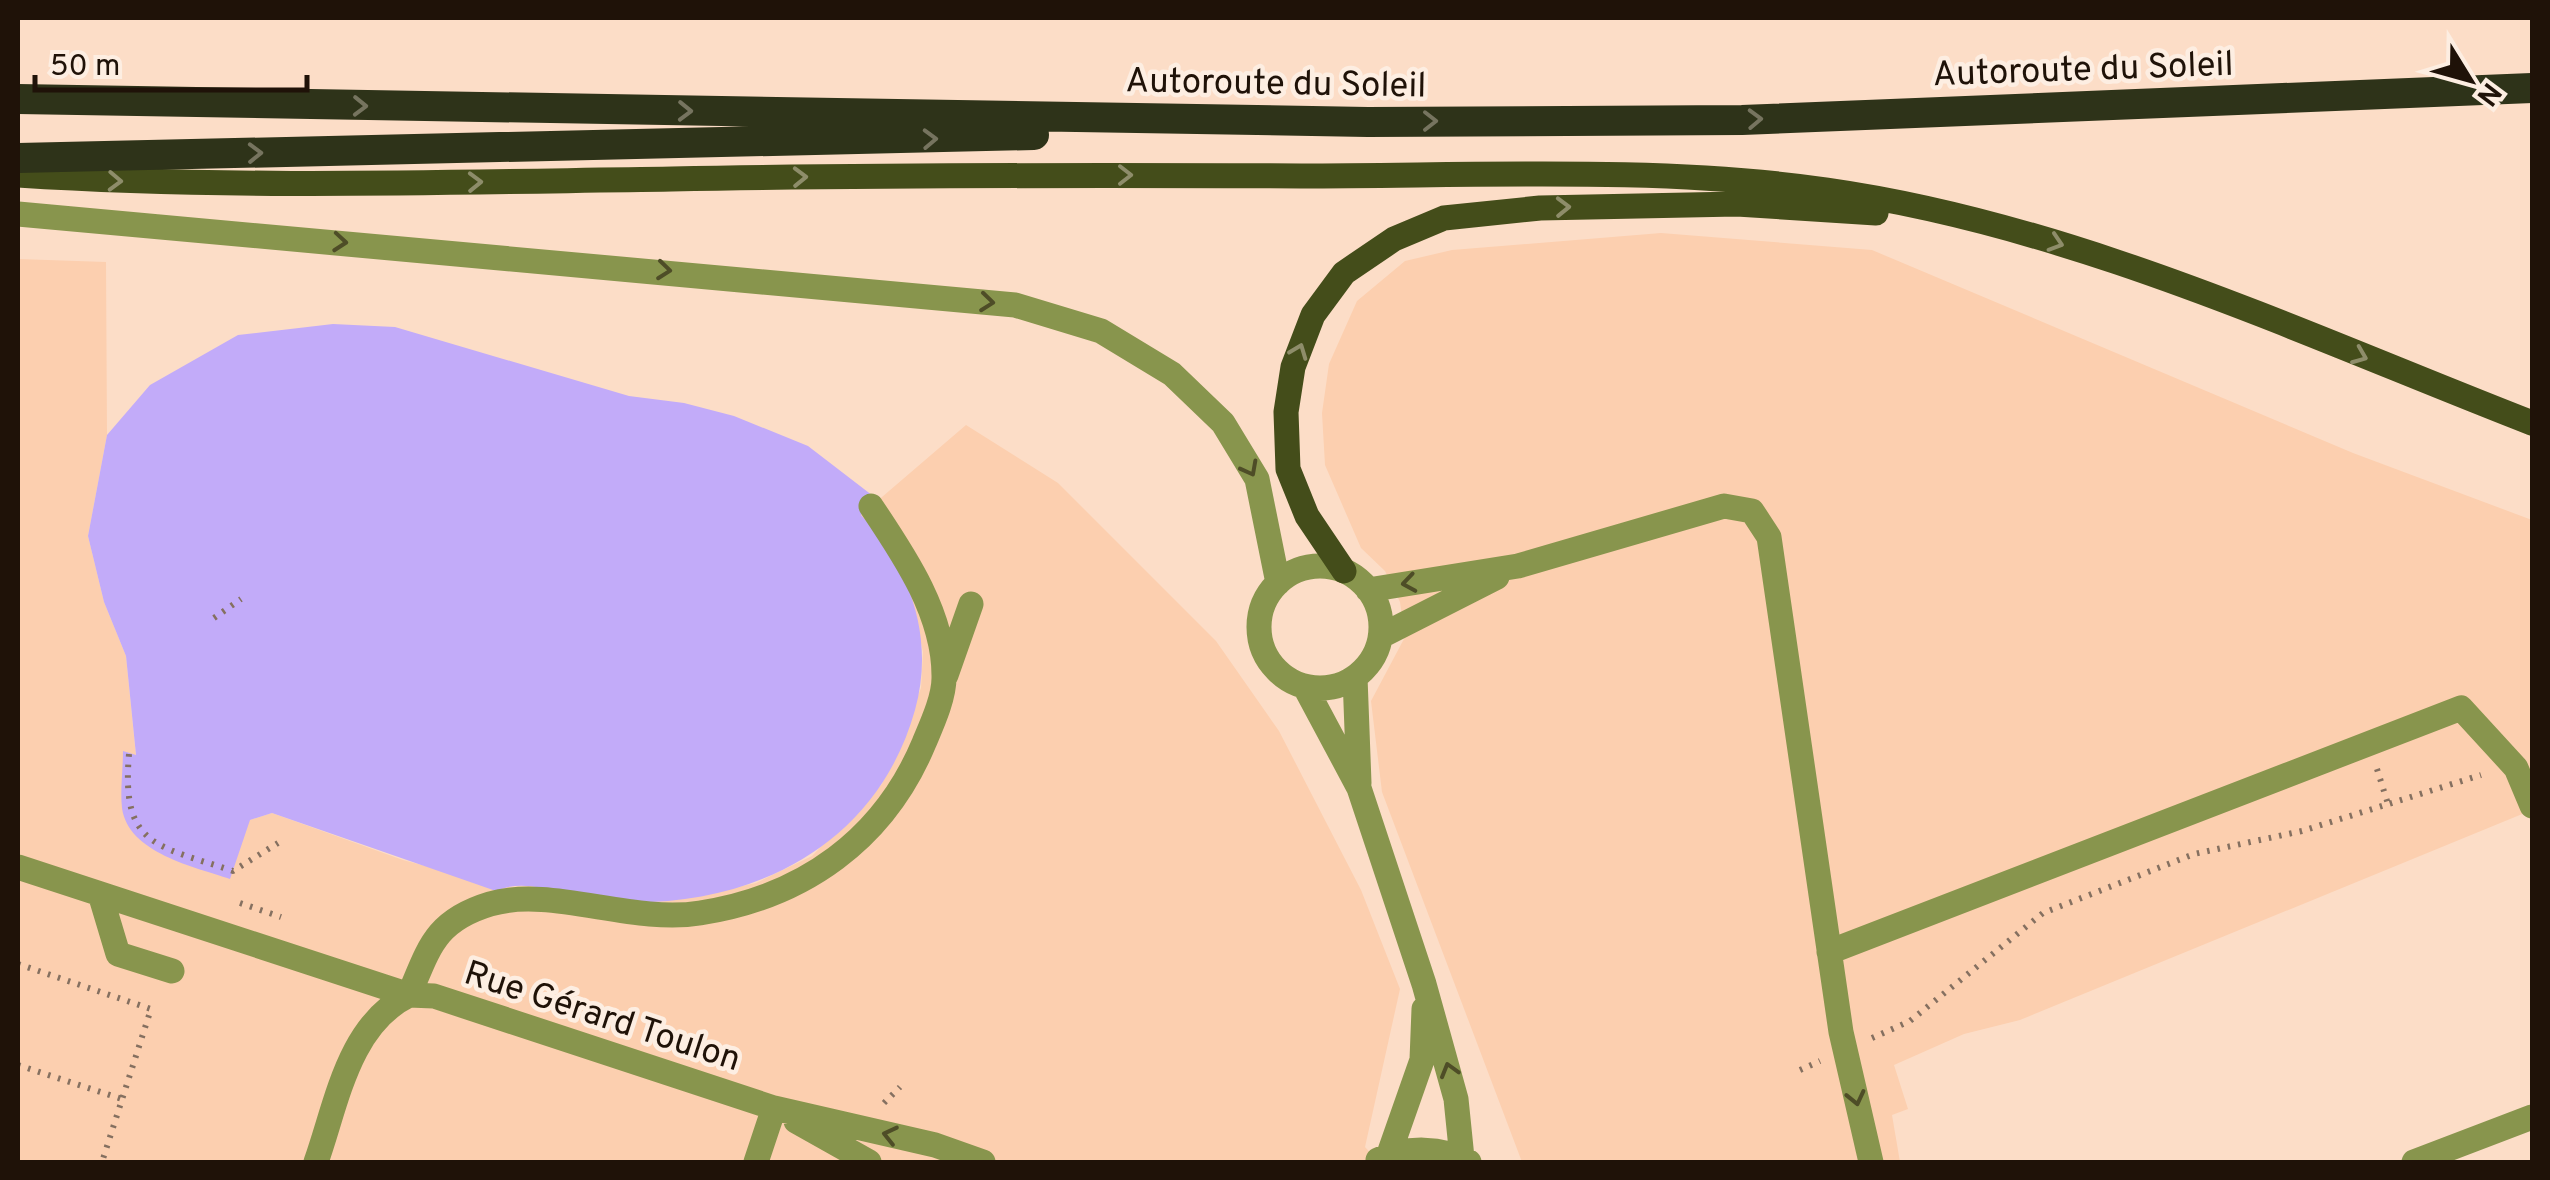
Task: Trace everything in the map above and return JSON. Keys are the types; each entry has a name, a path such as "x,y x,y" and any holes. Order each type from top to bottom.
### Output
{"highway":[{"name":"Autoroute du Soleil","path":"18,99 1368,122 1742,120 2532,88"},
{"path":"18,158 857,142 1368,122"}],"main road":[{"path":"18,175 343,184 896,175 1544,176 1741,182 1829,190 1962,217 2154,275 2532,423"},
{"path":"1344,571 1306,516 1288,469 1286,412 1293,367 1313,315 1344,273 1394,238 1444,218 1540,208 1737,204 1962,217"}],"street":[{"path":"18,214 1016,305 1101,331 1172,374 1223,423 1257,479 1278,583"},
{"path":"871,506 917,580 936,632 944,680"},
{"path":"1368,590 1518,566 1724,506 1752,511 1768,537 1843,1042 1871,1162"},
{"path":"1380,636 1518,566"},
{"path":"1309,567 1344,571 1368,590 1381,619 1376,652 1355,678 1322,689 1305,687 1274,668 1259,634 1266,598 1278,583 1309,567"},
{"path":"316,1162 361,1036 383,1008 408,995 427,947 448,926 487,905 520,898 651,918 703,912 801,880 848,853 907,783 971,604"},
{"path":"1355,678 1359,788"},
{"path":"1305,687 1359,788 1424,984 1456,1099 1466,1160 1414,1150 1382,1158"},
{"path":"1829,952 2461,708 2516,768 2532,806"},
{"name":"Rue Gérard Toulon","path":"18,867 408,995 434,996 774,1108 935,1145 983,1162"},
{"path":"100,894 118,954 172,971"},
{"path":"1382,1158 1422,1060 1424,984"},
{"path":"756,1162 774,1108"},
{"name":"Rue Gérard Toulon","path":"774,1108 868,1162"},
{"path":"2414,1162 2532,1117"}],"path":[{"path":"214,618 241,598"},
{"path":"129,754 126,794 130,816 168,849 233,871 278,843"},
{"path":"1800,1070 1843,1042 1910,1020 2043,913 2204,851 2302,831 2516,768"},
{"path":"18,964 151,1009 102,1162"},
{"path":"18,1065 122,1100"}],"shaded area":[{"path":"1661,233 1872,250 2353,453 2532,520 2532,810 2020,1020 1964,1034 1894,1065 1908,1109 1892,1115 1900,1162 1522,1162 1382,792 1371,701 1405,637 1400,602 1385,571 1361,548 1325,465 1322,413 1329,364 1357,301 1405,261 1452,250"},
{"path":"18,259 106,262 107,435 88,536 104,602 126,656 136,756 124,752 250,820 272,813 403,860 505,887 532,886 598,901 686,898 756,883 812,856 882,784 921,688 923,652 907,580 861,515 966,425 1058,483 1216,641 1279,731 1361,890 1400,989 1365,1147 1379,1162 18,1162"},
{"path":"333,324 395,327 629,396 684,403 734,416 808,446 877,499 861,515 905,581 920,631 922,657 915,710 896,760 868,802 834,836 795,864 750,884 702,896 652,902 600,901 521,886 496,891 272,813 250,820 230,879 165,856 136,836 127,823 121,801 123,751 136,755 126,656 104,602 88,536 107,435 150,385 238,335"}]}
